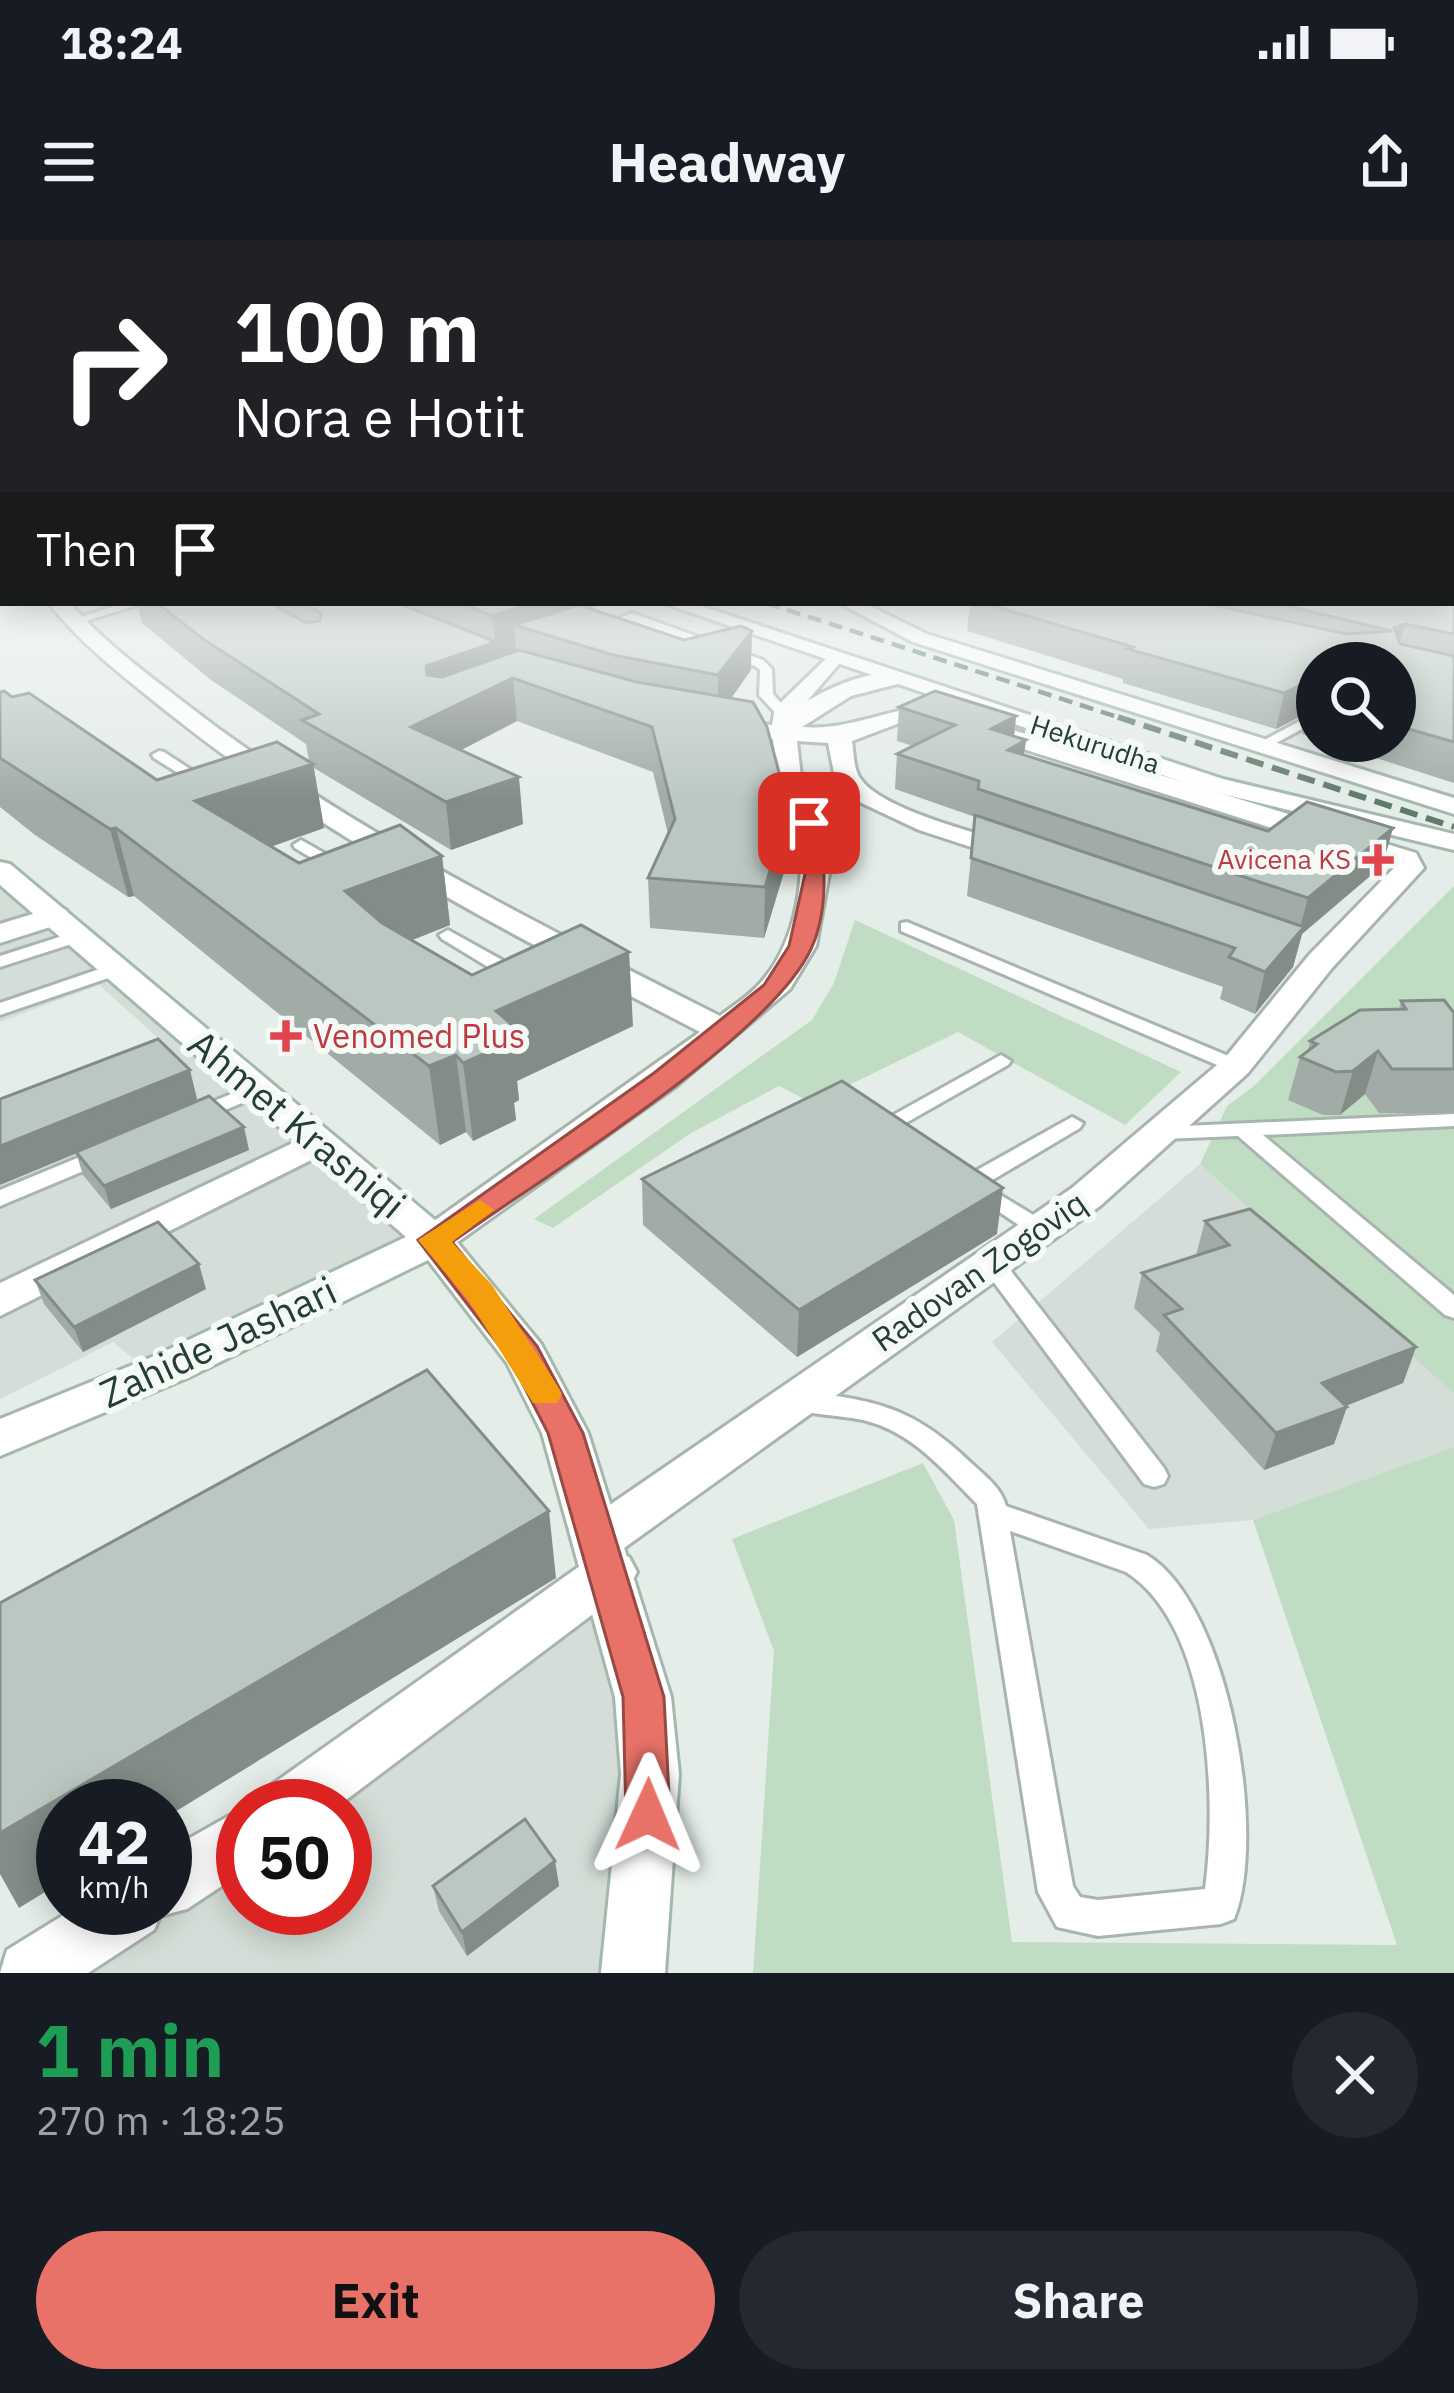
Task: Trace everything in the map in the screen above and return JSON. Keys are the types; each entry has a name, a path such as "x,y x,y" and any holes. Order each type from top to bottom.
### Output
{"street":[{"path":"98,640 196,727 276,788 416,865 567,968 725,1032"},
{"name":"Hekurudha","path":"783,640 1215,785 1454,842"},
{"name":"Hekurudha","path":"926,640 1454,806"},
{"path":"782,724 834,657"},
{"path":"782,724 820,699 865,684 902,680"},
{"name":"Radovan Zogoviq","path":"325,1779 796,1400 1040,1229 1162,1133 1236,1066 1310,957 1407,877 1406,859 934,713 902,714 839,737"},
{"path":"702,726 782,724 839,737 847,779 857,789 920,820 1053,867"},
{"name":"Zahide Jashari","path":"0,1438 172,1366 434,1240 725,1032 774,989 801,946 815,874 809,823 788,777 782,724"},
{"name":"Ahmet Krasniqi","path":"0,870 434,1240 525,1354 565,1433 644,1697 650,1774 633,1973"},
{"path":"0,934 67,926"},
{"path":"0,1301 318,1142"},
{"path":"30,1973 90,1935"}],"lane":[{"path":"662,650 694,640 766,669 766,695 782,724"},
{"path":"701,663 733,653"},
{"path":"1260,746 1296,727"},
{"path":"159,755 215,790"},
{"path":"301,845 374,881 416,865"},
{"path":"0,962 67,926"},
{"path":"907,927 1236,1066"},
{"path":"448,935 531,984 567,968"},
{"path":"0,1009 117,970"},
{"path":"899,1139 881,1128 1001,1060"},
{"path":"171,1126 256,1090"},
{"path":"1162,1133 1454,1120"},
{"path":"1040,1229 960,1179 1072,1123"},
{"path":"1243,1129 1454,1309"},
{"path":"0,1198 128,1144"},
{"path":"992,1263 1154,1476"},
{"path":"796,1400 884,1411 919,1427 991,1500 993,1513 1056,1892 1070,1914 1098,1918 1221,1906 1227,1873 1218,1719 1186,1613 1147,1569 993,1513"}],"shaded area":[{"path":"0,870 434,1240 173,1366 134,1359 113,1342 0,1399 0,1106 164,1043 99,985 0,1022"},
{"path":"1200,1164 1454,1394 1454,1447 1253,1520 1149,1529 992,1342"},
{"path":"587,1569 611,1572 633,1973 0,1973 55,1935 192,1935 192,1840 216,1824 216,1935 372,1935 372,1779 281,1779"}],"green space":[{"path":"1454,886 1454,1394 1200,1164 1227,1106 1254,1086"},
{"path":"855,920 1181,1072 1125,1125 958,1032 812,1103 779,1086 691,1133 553,1228 534,1219 812,1020 834,983"},
{"path":"1454,1447 1454,1973 753,1973 774,1651 732,1539 923,1463 954,1520 1012,1942 1397,1945 1253,1520"}],"building":[{"path":"204,640 491,640 496,642 426,666 427,675 442,677 519,650 637,682 753,702 767,727 789,810 765,887 648,878 675,819 652,727 513,678 411,727 519,777 446,802 302,720 319,714"},
{"path":"563,640 745,640 718,675 613,655"},
{"path":"1109,640 1399,642 1296,642 1296,687 1284,693 1128,649 1133,647"},
{"path":"1416,648 1454,656 1454,742 1416,731"},
{"path":"935,691 1016,716 991,729 1026,740 1008,750 1268,831 1307,802 1393,828 1308,898 978,789 979,781 897,754 955,725 899,707"},
{"path":"0,692 12,697 29,693 157,780 277,742 313,764 195,801 299,863 400,825 442,856 345,891 382,923 472,975 581,925 629,952 496,1011 511,1024 494,1033 508,1043 463,1063 456,1055 429,1066 116,828 110,829 0,758"},
{"path":"975,815 1304,927 1265,972 1229,957 1235,948 971,858"},
{"path":"1444,1000 1454,1013 1454,1069 1392,1069 1378,1051 1353,1071 1336,1072 1300,1057 1317,1044 1310,1041 1360,1010 1406,1009 1401,1001"},
{"path":"158,1039 190,1070 0,1146 0,1099"},
{"path":"842,1081 1003,1188 799,1310 642,1179"},
{"path":"209,1096 244,1127 104,1186 76,1152"},
{"path":"1250,1209 1416,1347 1322,1383 1347,1407 1276,1433 1164,1315 1182,1309 1142,1273 1229,1245 1205,1221"},
{"path":"158,1222 199,1264 74,1327 35,1280"},
{"path":"427,1370 549,1511 92,1779 36,1779 36,1812 0,1833 0,1603"},
{"path":"525,1819 555,1861 462,1932 433,1886"}],"railway":[{"path":"880,640 1127,720"},
{"path":"1118,717 1454,827"}],"slow traffic":[{"path":"480,1210 434,1240 481,1293 525,1354 545,1394"}],"place":[{"name":"Avicena KS","path":"1378,860"},
{"name":"Venomed Plus","path":"286,1036"}],"route":[{"path":"648,1815 644,1697 565,1433 525,1354 481,1293 434,1240 664,1079 774,989 801,946 815,874 809,823"}]}
